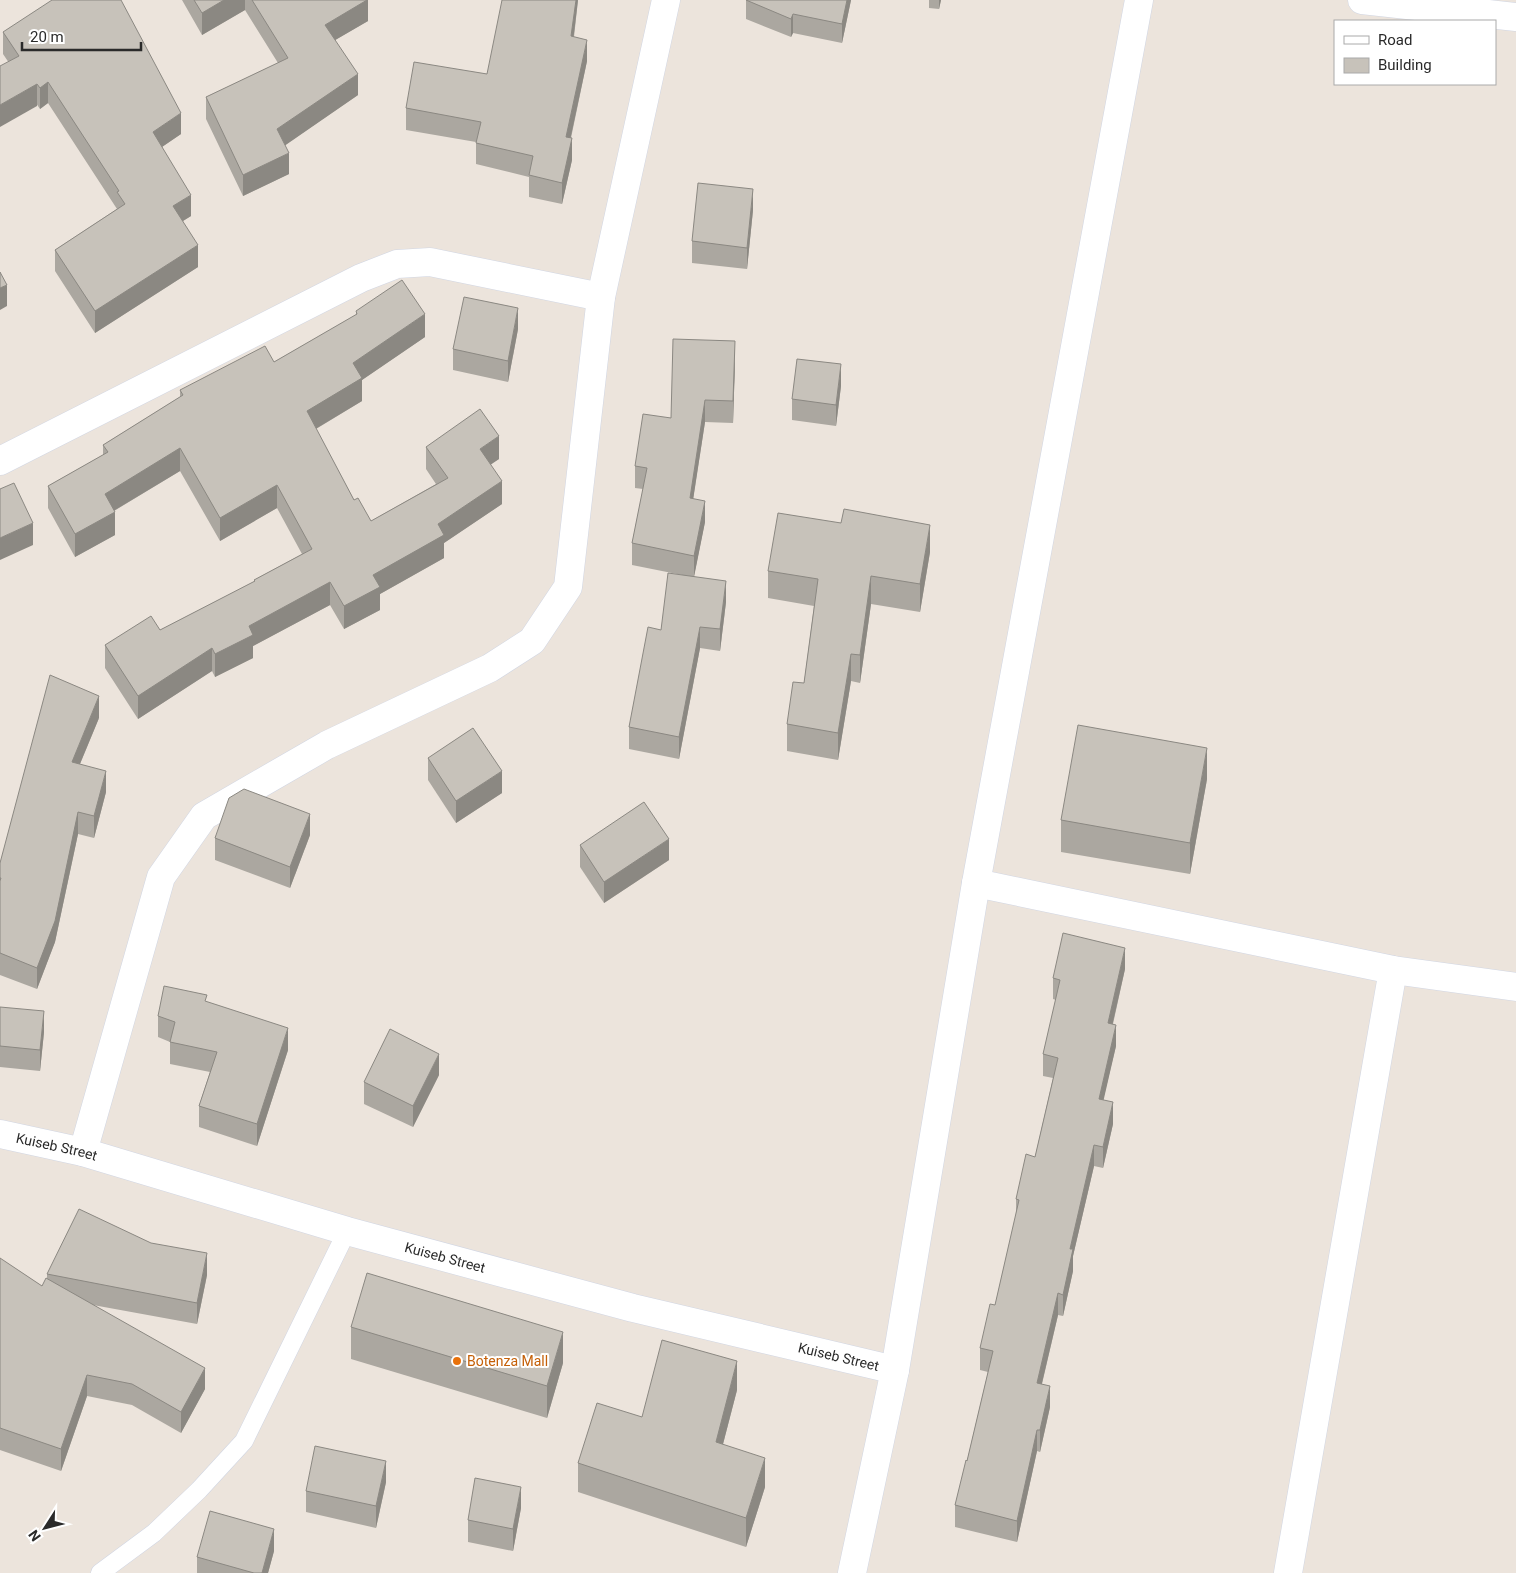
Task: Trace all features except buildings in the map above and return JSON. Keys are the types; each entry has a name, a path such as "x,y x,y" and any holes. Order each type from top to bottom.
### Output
{"street":[{"path":"83,1152 161,877 204,816 328,745 490,668 532,641 568,587 601,297 666,0"},
{"path":"852,1573 895,1370 976,882 1139,0"},
{"path":"1362,0 1516,17"},
{"path":"0,461 361,278 397,264 430,262 601,297"},
{"path":"976,882 1393,970 1516,987"},
{"path":"1288,1573 1393,970"},
{"name":"Kuiseb Street","path":"0,1134 83,1152 347,1231 632,1308 895,1370"}],"lane":[{"path":"100,1573 154,1533 199,1490 244,1441 347,1231"}],"place":[{"name":"Botenza Mall","path":"457,1361"}]}
